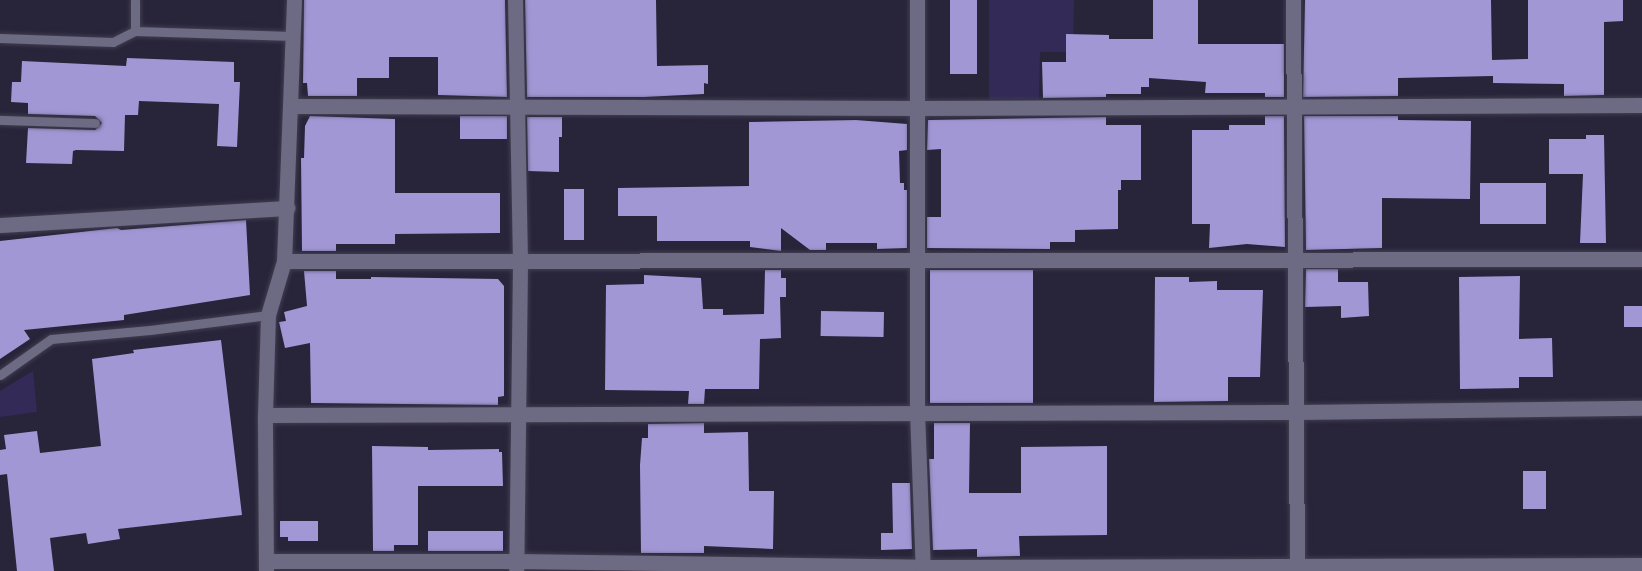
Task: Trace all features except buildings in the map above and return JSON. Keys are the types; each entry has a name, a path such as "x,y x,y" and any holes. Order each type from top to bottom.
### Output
{"street":[{"path":"294,0 284,261 267,315 266,566 1297,569 1642,565"},
{"path":"515,0 520,260 516,566"},
{"path":"917,0 916,411 923,569"},
{"path":"1293,0 1297,569"},
{"path":"290,106 916,108 1642,105"},
{"path":"0,225 287,208"},
{"path":"284,261 1642,259"},
{"path":"265,415 916,411 1296,412 1642,408"}],"lane":[{"path":"135,0 135,31"},
{"path":"0,38 113,42 135,31 293,36"},
{"path":"0,120 94,123"},
{"path":"0,375 51,339 150,330 267,315"}],"shaded area":[{"path":"989,0 1074,0 1073,52 1040,52 1039,99 989,99"},
{"path":"33,371 37,412 0,417 0,391"}]}
